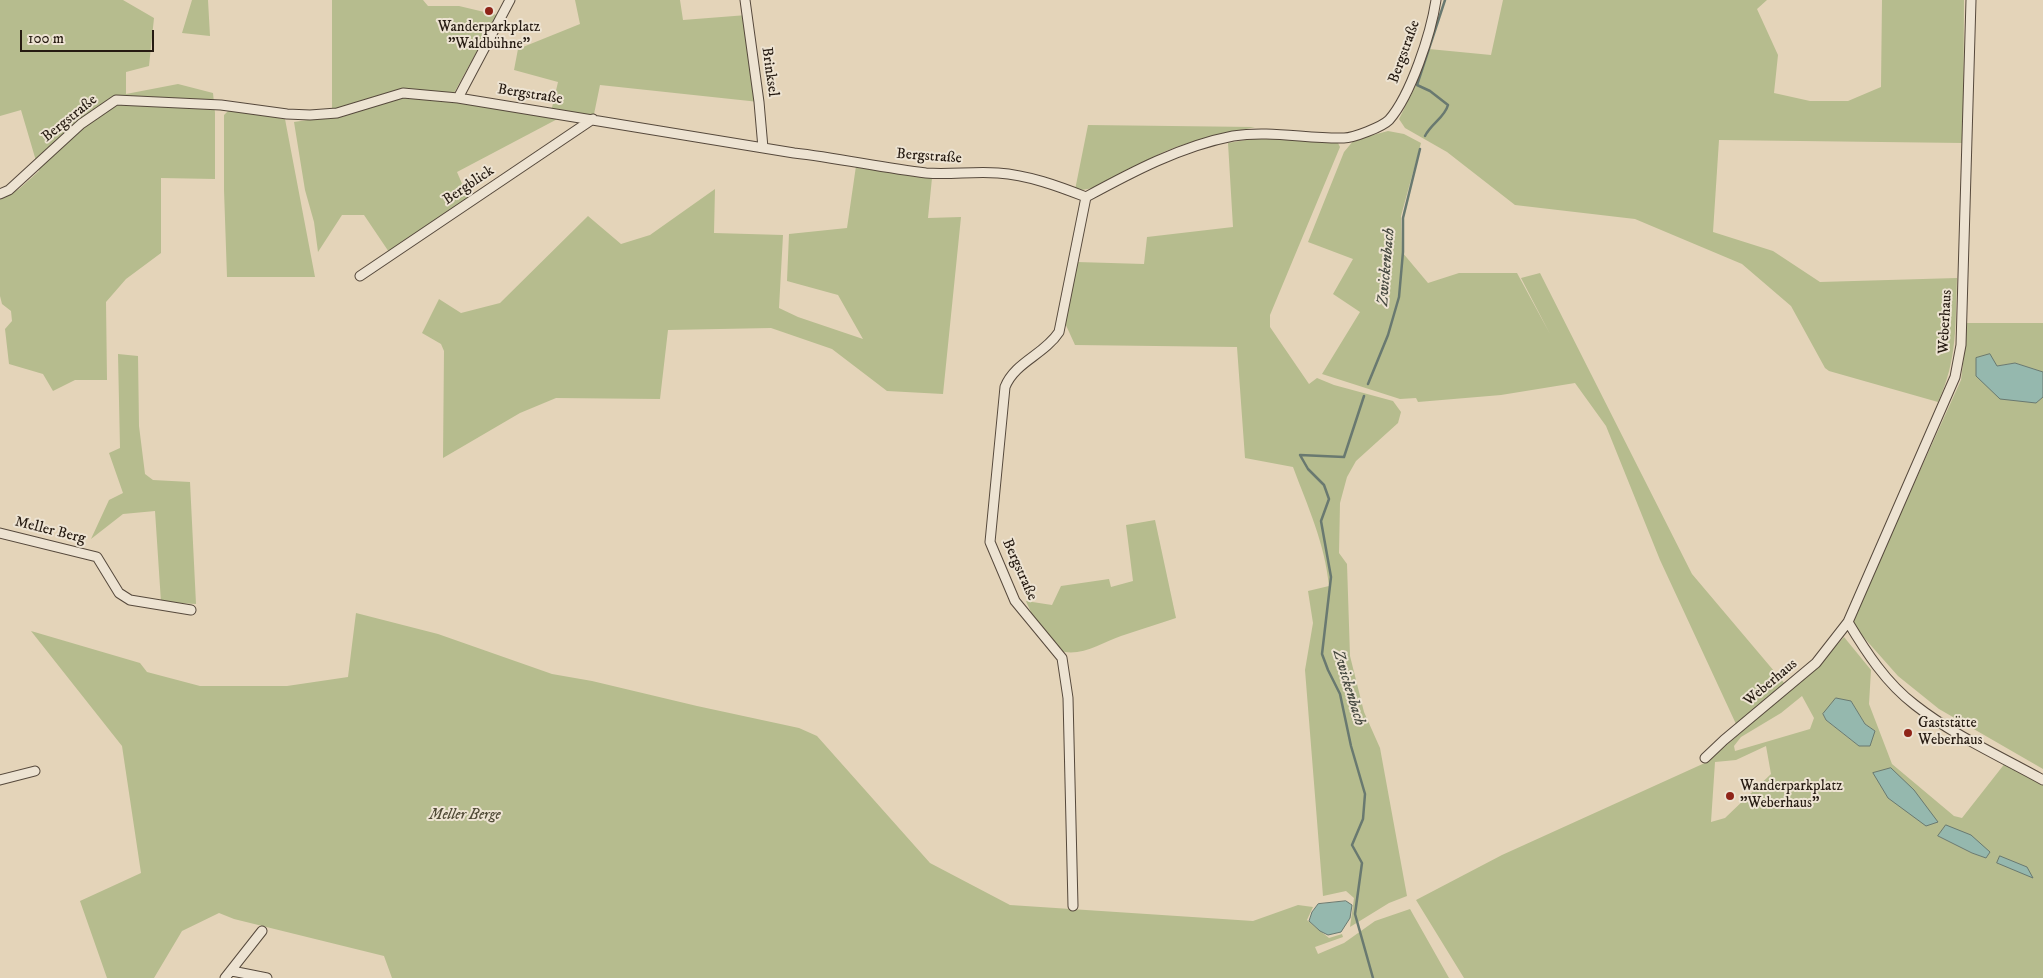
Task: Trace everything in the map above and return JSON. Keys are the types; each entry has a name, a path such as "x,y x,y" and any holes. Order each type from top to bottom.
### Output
{"street":[{"path":"458,98 510,0"},
{"name":"Brinksel","path":"745,0 759,102 762,148"},
{"name":"Bergstraße","path":"0,194 9,190 81,124 116,100 221,105 287,114 310,115 336,113 403,93 458,98 762,148 834,157 874,166 927,173 997,173 1019,176 1086,197 1171,155 1232,137 1262,134 1346,138 1382,125 1390,119 1413,80 1434,14 1436,0"},
{"name":"Weberhaus","path":"1704,758 1816,663 1848,622 1954,378 1960,345 1971,0"},
{"name":"Bergblick","path":"360,276 593,119"},
{"name":"Bergstraße","path":"1073,906 1068,698 1062,658 1016,602 990,542 1005,387 1009,376 1044,349 1059,332 1086,197"},
{"name":"Meller Berg","path":"0,533 97,557 118,593 130,600 191,610"},
{"path":"1848,622 1867,653 1887,678 1913,704 1935,719 2043,780"},
{"path":"0,780 35,771"},
{"path":"229,974 262,931"},
{"path":"229,974 267,978"}],"green space":[{"path":"0,0 123,0 154,18 149,66 126,72 126,94 178,84 213,93 215,113 215,179 161,178 161,253 126,279 106,302 107,380 75,380 53,391 43,374 9,364 5,329 12,321 11,311 2,304 0,296 0,199 19,189 39,171 21,110 0,116"},
{"path":"192,0 208,0 210,36 182,33"},
{"path":"332,0 423,0 428,6 459,6 497,15 454,93 452,102 551,112 558,82 514,70 518,49 580,24 575,0 680,0 683,20 747,15 759,102 600,85 593,119 565,115 457,172 469,200 391,255 364,215 342,215 318,252 314,222 305,190 294,122 334,116 332,108"},
{"path":"1503,0 1767,0 1757,9 1778,55 1774,93 1810,101 1848,101 1881,87 1882,0 1964,0 1963,143 1719,140 1713,232 1773,251 1820,282 1957,278 1952,356 1938,402 1829,371 1825,368 1791,306 1742,264 1635,219 1515,205 1447,152 1405,128 1399,119 1416,85 1429,49 1491,55"},
{"path":"229,110 285,119 315,277 227,277 224,115"},
{"path":"1088,125 1255,127 1188,143 1166,151 1098,186 1075,190"},
{"path":"1388,131 1404,134 1421,143 1401,216 1402,252 1428,283 1459,273 1517,273 1550,334 1521,278 1540,273 1692,574 1785,684 1736,724 1660,560 1606,426 1575,383 1501,395 1418,402 1416,398 1400,399 1322,374 1360,312 1333,294 1353,259 1308,242 1344,152 1354,140"},
{"path":"1263,137 1337,141 1340,147 1270,315 1270,327 1309,384 1317,378 1334,385 1393,401 1401,412 1398,423 1356,461 1347,477 1340,503 1339,553 1347,564 1350,656 1364,712 1380,748 1407,896 1389,903 1350,927 1354,898 1346,891 1323,896 1305,670 1313,623 1308,591 1329,586 1327,570 1315,526 1293,467 1245,458 1237,347 1075,345 1065,323 1077,262 1144,264 1147,237 1233,227 1228,143"},
{"path":"856,166 932,178 928,218 961,217 943,394 887,391 832,349 771,328 668,330 660,399 556,398 520,413 443,458 444,351 441,344 422,333 439,299 461,313 500,303 588,216 621,244 650,235 715,189 714,233 783,235 779,308 798,317 863,339 838,295 787,281 789,234 847,228"},
{"path":"1964,323 2043,323 2043,372 2015,363 1996,366 1976,358 2036,403 2043,397 2043,769 1939,709 1898,676 1851,623 1961,380 1965,347"},
{"path":"118,354 138,356 139,426 145,474 153,480 190,482 196,604 161,602 155,511 123,514 91,539 109,500 123,493 109,453 120,448"},
{"path":"1155,520 1176,618 1121,636 1087,650 1065,652 1059,650 1042,631 1026,601 1052,605 1061,586 1109,579 1111,587 1133,581 1126,525"},
{"name":"Meller Berge","path":"356,613 438,634 552,674 592,681 799,728 817,736 930,863 1010,905 1253,921 1298,905 1313,907 1307,920 1329,938 1342,934 1343,937 1315,947 1318,954 1344,943 1375,921 1410,909 1449,978 392,978 384,956 234,919 219,913 182,931 154,978 107,978 80,901 141,873 122,746 31,631 140,663 147,672 200,686 287,686 348,677"},
{"path":"1844,637 1871,670 1869,704 1892,764 1954,816 1962,818 2006,762 2043,784 2043,978 1464,978 1416,900 1502,855 1707,762 1819,665","holes":["1802,696 1814,718 1810,729 1735,751 1734,746 1741,737 1781,713","1851,701 1865,724 1875,731 1859,746 1826,720 1823,714","1766,746 1771,774 1725,818 1711,822 1715,762 1736,760","1938,836 1990,852 1986,858"]}],"water":[{"path":"1990,354 1997,366 2015,363 2043,372 2043,397 2036,403 2000,399 1976,376 1976,358"},
{"path":"1836,698 1851,701 1865,724 1875,731 1870,746 1859,746 1826,720 1823,714"},
{"path":"1891,768 1914,790 1938,822 1926,826 1888,798 1873,773"},
{"path":"1946,825 1971,835 1990,852 1986,858 1938,836"},
{"path":"2000,856 2027,867 2033,878 1997,863"},
{"path":"1346,901 1352,905 1350,918 1341,932 1328,935 1320,931 1309,921 1312,912 1318,904"}],"waterway":[{"name":"Zwickenbach","path":"1425,136 1444,113 1448,105 1430,91 1417,85 1445,0"},
{"name":"Zwickenbach","path":"1368,384 1388,335 1399,297 1403,252 1403,218 1420,149"},
{"name":"Zwickenbach","path":"1364,396 1344,457 1300,455 1308,469 1324,485 1329,499 1321,521 1331,577 1322,654 1340,694 1351,746 1365,794 1363,819 1352,845 1362,863 1355,914 1373,978"}],"place":[{"name":"Wanderparkplatz \"Waldbühne\"","path":"489,11"},
{"name":"Gaststätte Weberhaus","path":"1908,733"},
{"name":"Wanderparkplatz \"Weberhaus\"","path":"1730,796"}]}
